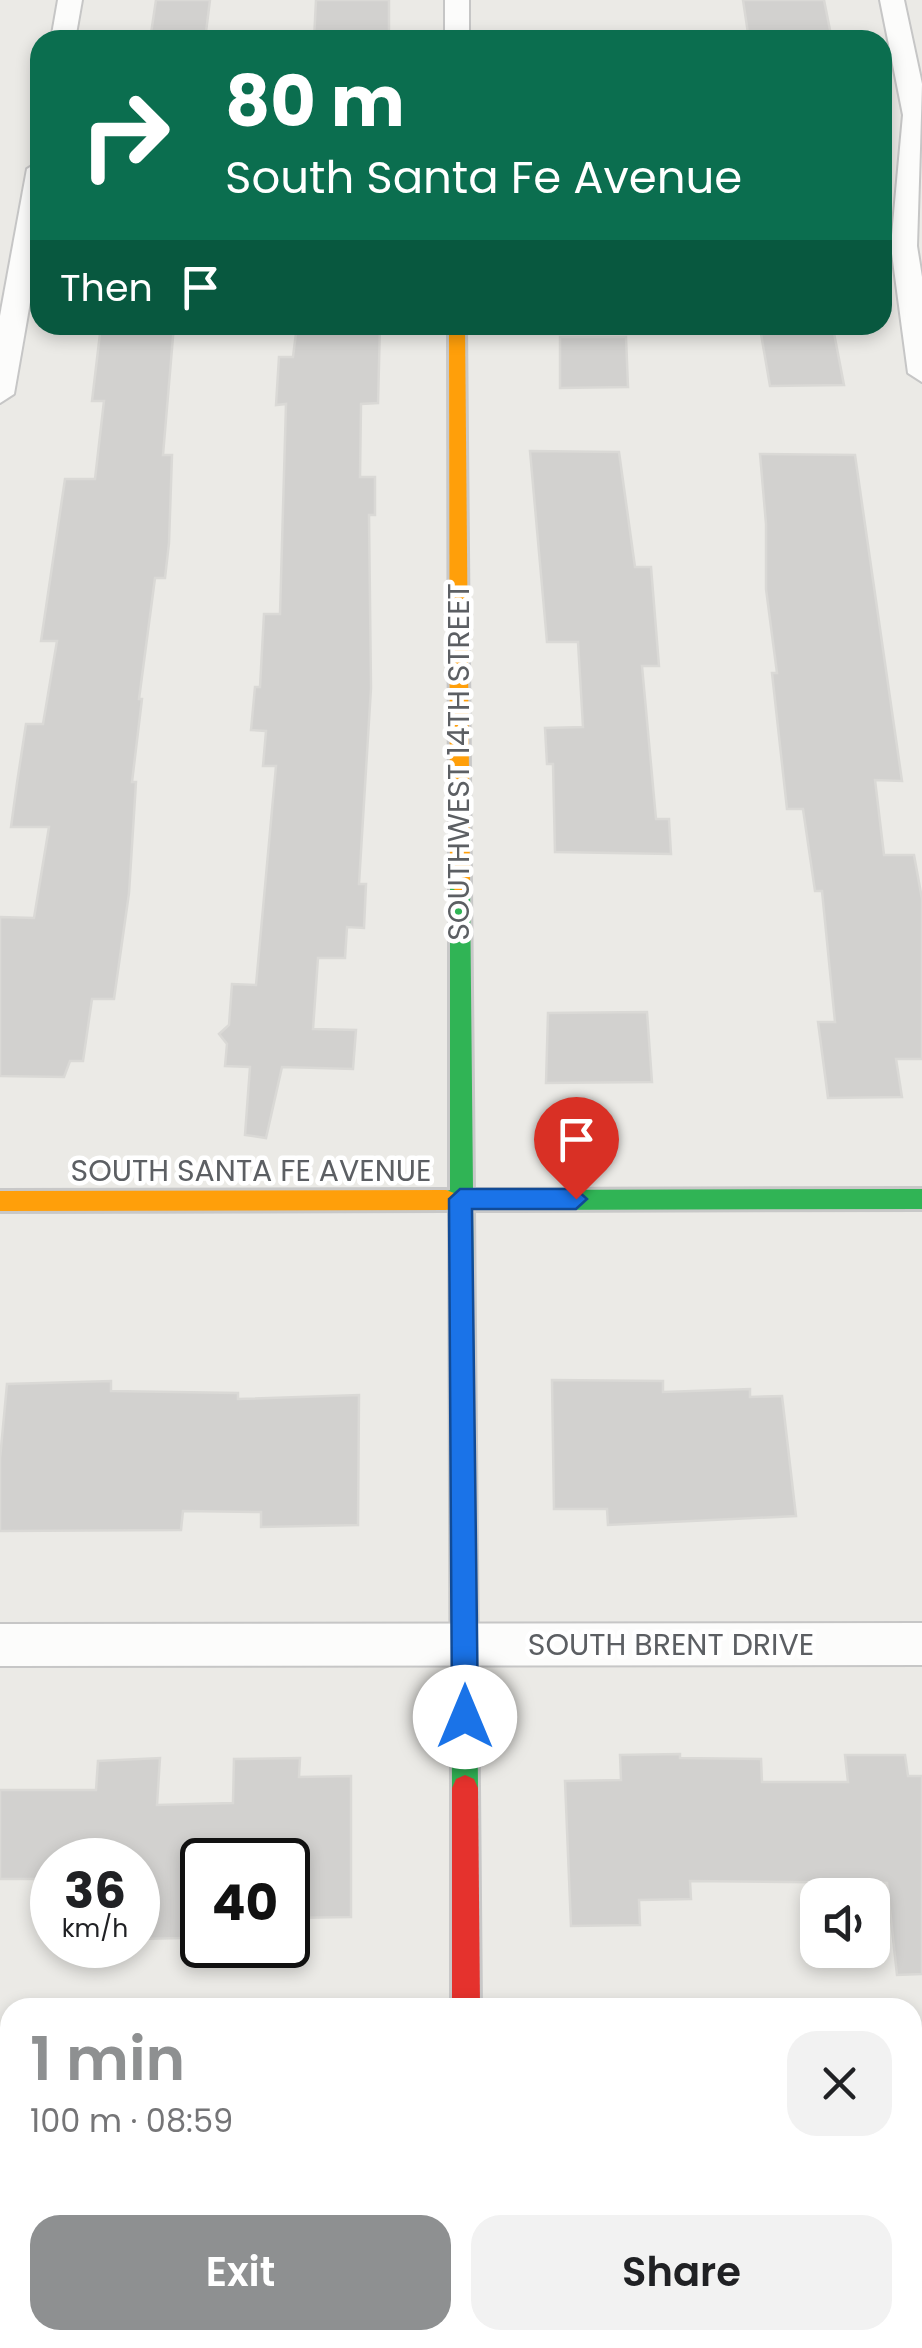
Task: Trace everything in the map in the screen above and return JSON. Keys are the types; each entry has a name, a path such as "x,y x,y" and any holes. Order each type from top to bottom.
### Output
{"street":[{"path":"65,30 70,0"},
{"path":"457,0 457,30"},
{"path":"892,0 916,116 904,246 922,372"},
{"path":"0,394 30,226"},
{"name":"SOUTHWEST 14TH STREET","path":"457,335 466,1998"},
{"name":"SOUTH SANTA FE AVENUE","path":"0,1201 922,1199"},
{"name":"SOUTH BRENT DRIVE","path":"0,1645 922,1644"}],"building":[{"path":"156,0 210,0 206,30 152,30"},
{"path":"316,0 389,0 389,30 314,30"},
{"path":"743,0 824,0 830,30 748,30"},
{"path":"100,335 173,335 163,455 172,455 169,543 165,578 155,578 139,699 129,893 114,999 92,999 83,1061 70,1061 64,1077 0,1076 0,917 34,918 49,827 11,827 26,724 43,724 57,641 41,641 65,479 95,479 104,401 92,401"},
{"path":"296,335 380,335 378,403 361,404 360,477 375,477 375,515 369,515 371,688 359,884 366,884 364,928 347,927 345,958 318,958 313,1029 356,1030 353,1069 282,1067 266,1138 245,1135 250,1067 225,1066 227,1044 219,1034 229,1025 232,984 256,985 276,766 263,766 266,731 251,730 255,687 260,687 264,614 280,614 286,404 276,405 279,357 293,357"},
{"path":"761,335 834,335 844,385 770,386"},
{"path":"560,337 626,337 628,387 560,388"},
{"path":"530,451 619,452 635,567 651,567 659,666 642,666 656,819 669,819 671,854 555,852 553,764 547,764 545,728 583,727 578,642 547,642"},
{"path":"760,454 855,455 902,781 875,780 884,855 914,855 922,899 922,1059 896,1059 902,1097 828,1098 818,1022 835,1022 822,891 815,891 803,809 787,809 772,673 777,673 766,589"},
{"path":"647,1012 652,1082 546,1083 548,1013"},
{"path":"552,1380 663,1381 663,1392 750,1389 750,1397 782,1396 796,1516 608,1525 607,1509 554,1509"},
{"path":"111,1381 111,1391 238,1393 238,1399 359,1395 358,1525 261,1527 261,1512 183,1511 181,1530 0,1531 0,1459 7,1384"},
{"path":"620,1755 761,1759 762,1782 848,1782 845,1755 905,1755 908,1776 922,1776 922,1974 897,1975 890,1878 690,1881 691,1899 639,1900 640,1925 571,1926 565,1781 621,1780"},
{"path":"160,1758 157,1805 233,1803 234,1759 300,1758 299,1777 351,1776 351,1917 310,1918 310,1838 180,1838 180,1938 160,1938 160,1838 30,1838 30,1879 0,1879 0,1790 96,1790 98,1761"}],"traffic: fast":[{"path":"460,886 465,1788"},
{"path":"446,1200 922,1199"}],"traffic: slow":[{"path":"457,335 460,886"},
{"path":"0,1201 446,1200"}],"traffic: jam":[{"path":"465,1788 466,1998"}],"route":[{"path":"465,1717 460,1199 576,1199"}]}
